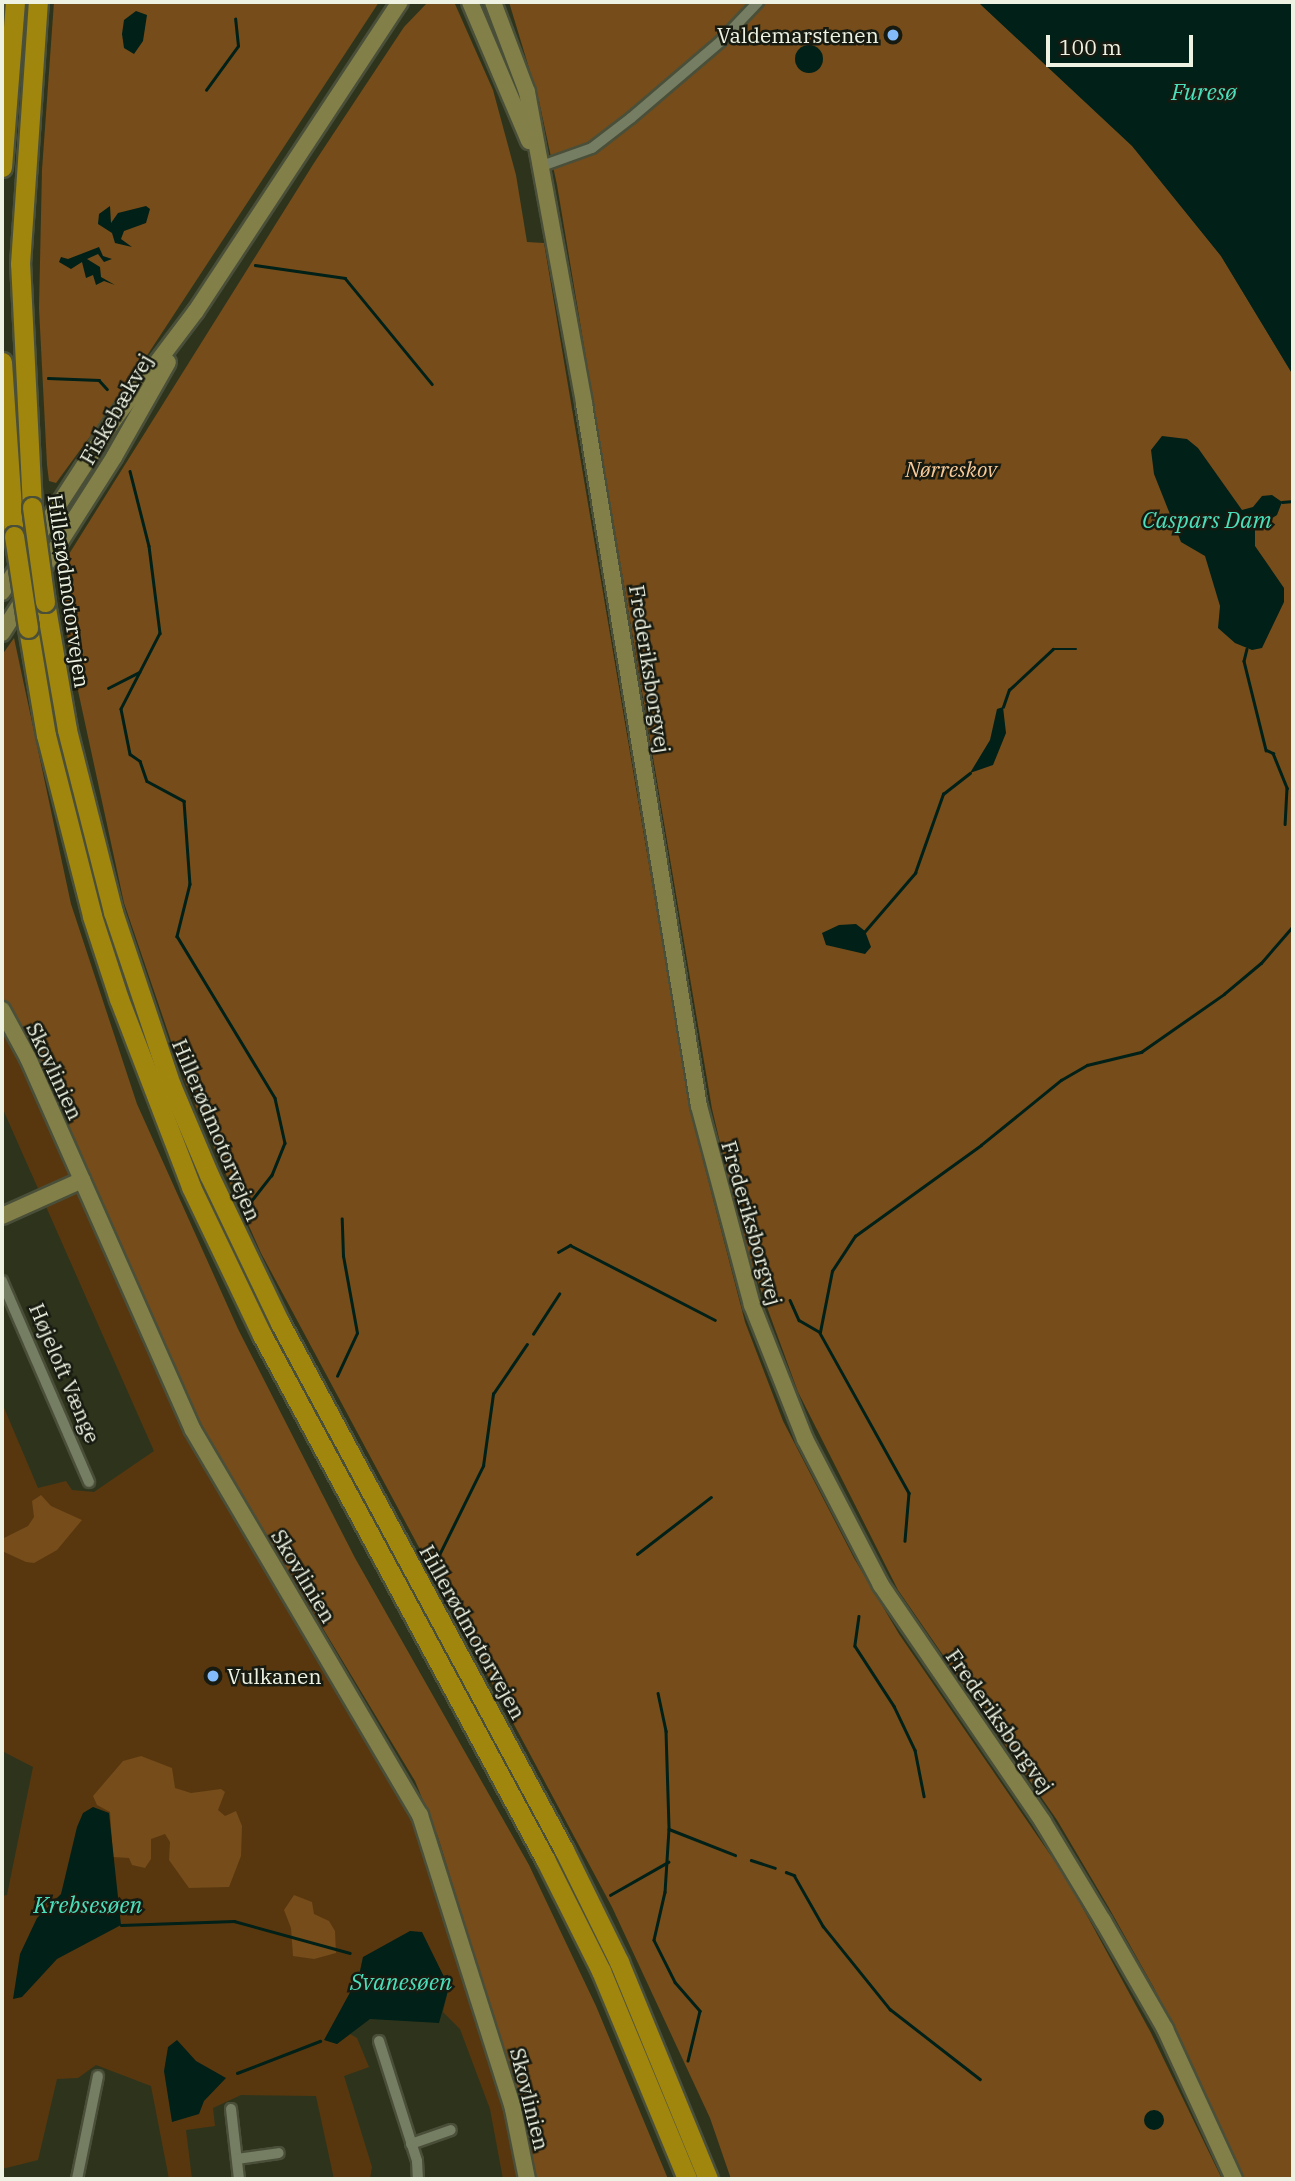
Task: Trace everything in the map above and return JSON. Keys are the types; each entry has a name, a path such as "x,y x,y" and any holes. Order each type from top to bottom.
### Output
{"highway":[{"path":"2,167 15,2"},
{"name":"Hillerødmotorvejen","path":"38,2 20,264 33,507 45,603 66,730 113,912 148,1021 209,1175 279,1323 564,1850 620,1962 708,2179"},
{"name":"Hillerødmotorvejen","path":"2,362 14,536 46,735 92,916 133,1039 191,1187 262,1335 552,1871 601,1971 687,2179"}],"street":[{"name":"Fiskebækvej","path":"2,592 115,418 196,311 400,2"},
{"name":"Frederiksborgvej","path":"470,2 539,167"},
{"name":"Frederiksborgvej","path":"493,2 527,92 584,404 699,1106 752,1304 805,1439 881,1585 1043,1822 1103,1921 1165,2029 1234,2179"},
{"path":"539,167 592,148 721,41 758,2"},
{"name":"Fiskebækvej","path":"2,632 114,457 196,311"},
{"name":"Skovlinien","path":"2,1010 28,1058 193,1430 420,1815 513,2109 527,2179"},
{"path":"2,1216 82,1180"},
{"name":"Højeloft Vænge","path":"2,1281 89,1482"},
{"path":"379,2041 411,2144 418,2179"},
{"path":"77,2179 98,2076"},
{"path":"230,2109 239,2179"},
{"path":"411,2144 451,2130"},
{"path":"237,2159 279,2152"}],"shaded area":[{"path":"2,1029 22,1064 189,1442 405,1805 422,1846 506,2115 517,2179 503,2179 490,2109 460,2029 443,2012 449,1986 363,1957 359,1976 325,2040 337,2044 350,2034 357,2038 369,2067 344,2076 372,2167 370,2179 334,2179 316,2096 241,2095 213,2108 215,2126 186,2130 192,2179 169,2179 151,2086 96,2065 78,2078 57,2079 38,2160 2,2169 2,1896 7,1895 33,1767 2,1751 2,1403 38,1488 66,1481 72,1490 94,1492 154,1451 2,1107"}],"green space":[{"path":"54,2 379,2 127,386 56,483 49,481 47,465 39,308 42,170"},
{"path":"428,2 455,4 493,90 516,175 527,242 544,243 691,1114 745,1322 783,1421 854,1558 899,1634 1067,1879 1151,2033 1222,2179 731,2179 710,2118 612,1907 261,1253 185,1082 124,903 69,649 59,570 314,163 404,27"},
{"name":"Nørreskov","path":"509,2 978,2 1132,145 1221,256 1293,375 1293,2179 1244,2179 1154,1988 1109,1908 1057,1820 898,1590 798,1392 745,1247 712,1109 557,185 539,101"},
{"path":"14,638 71,904 137,1104 238,1329 355,1558 529,1865 596,2006 668,2179 535,2179 520,2103 438,1837 415,1781 204,1431 28,1038 2,997 2,655"},
{"path":"41,1495 51,1506 82,1520 57,1550 34,1563 26,1562 2,1551 2,1539 28,1526 34,1517 32,1501"},
{"path":"141,1756 172,1768 175,1788 191,1793 221,1789 225,1792 218,1810 225,1816 236,1811 242,1826 241,1856 229,1887 189,1888 169,1860 170,1842 165,1834 151,1839 151,1859 145,1868 132,1865 129,1858 113,1857 110,1812 97,1805 93,1796 123,1761"},
{"path":"294,1895 312,1902 314,1914 329,1921 335,1931 336,1953 314,1959 293,1956 291,1928 284,1910"}],"water":[{"name":"Furesø","path":"978,2 1293,2 1293,375 1221,256 1132,146"},
{"path":"136,11 147,15 143,41 134,54 124,48 122,34 124,20"},
{"path":"809,45 819,49 823,59 819,69 809,73 799,69 795,59 799,49"},
{"path":"110,206 111,223 118,213 146,206 150,209 146,223 124,231 121,239 132,247 115,243 112,233 98,224 99,214"},
{"path":"99,247 103,256 112,259 104,262 98,254 87,259 100,267 101,277 115,285 104,281 96,285 93,275 86,278 82,262 71,269 59,262 61,257 68,259"},
{"name":"Caspars Dam","path":"1162,436 1187,439 1198,448 1242,510 1253,507 1262,496 1272,495 1282,502 1277,515 1255,529 1255,546 1284,588 1284,602 1262,648 1252,650 1235,643 1218,628 1220,606 1205,556 1181,542 1154,474 1151,450"},
{"path":"1003,707 1006,733 993,765 970,773 990,740 997,709"},
{"path":"856,924 865,931 871,947 865,954 826,945 822,933 839,925"},
{"name":"Krebsesøen","path":"93,1807 109,1813 121,1925 57,1959 22,1997 13,1999 20,1954 37,1918 61,1894 77,1827 83,1813"},
{"name":"Svanesøen","path":"410,1931 422,1932 449,1987 439,2023 370,2019 337,2044 324,2040 359,1976 363,1957"},
{"path":"177,2040 196,2061 226,2078 204,2101 199,2114 172,2122 164,2071 168,2047"},
{"path":"1154,2110 1161,2113 1164,2120 1161,2127 1154,2130 1147,2127 1144,2120 1147,2113"}],"waterway":[{"path":"206,90 238,46 235,19"},
{"path":"255,265 345,278 432,384"},
{"path":"48,378 99,380 107,389"},
{"path":"130,471 149,546 160,633 121,709 130,754 140,761 147,781 184,801 190,884 177,936 275,1098 285,1143 272,1175 252,1201"},
{"path":"1282,502 1293,501"},
{"path":"1003,707 1009,690 1053,649 1076,649"},
{"path":"1247,649 1244,661 1266,750 1273,753 1287,788 1285,824"},
{"path":"108,688 139,672"},
{"path":"865,931 915,873 943,794 970,773"},
{"path":"790,1300 799,1320 820,1332 832,1271 855,1236 981,1145 1061,1080 1087,1065 1141,1052 1224,994 1261,963 1293,926"},
{"path":"337,1376 357,1333 343,1256 342,1219"},
{"path":"558,1252 570,1245 715,1320"},
{"path":"533,1334 559,1294"},
{"path":"820,1333 909,1493 905,1541"},
{"path":"437,1559 483,1466 493,1394 527,1344"},
{"path":"637,1554 711,1497"},
{"path":"859,1616 855,1646 894,1706 915,1750 924,1796"},
{"path":"658,1693 666,1731 669,1829 665,1892 654,1940 675,1982 700,2011 688,2061"},
{"path":"669,1829 735,1855"},
{"path":"751,1860 775,1868"},
{"path":"610,1895 668,1862"},
{"path":"786,1872 794,1875 823,1926 890,2009 980,2079"},
{"path":"121,1925 234,1921 350,1953"},
{"path":"237,2073 320,2041"}],"place":[{"name":"Valdemarstenen","path":"893,35"},
{"name":"Vulkanen","path":"213,1676"}]}
